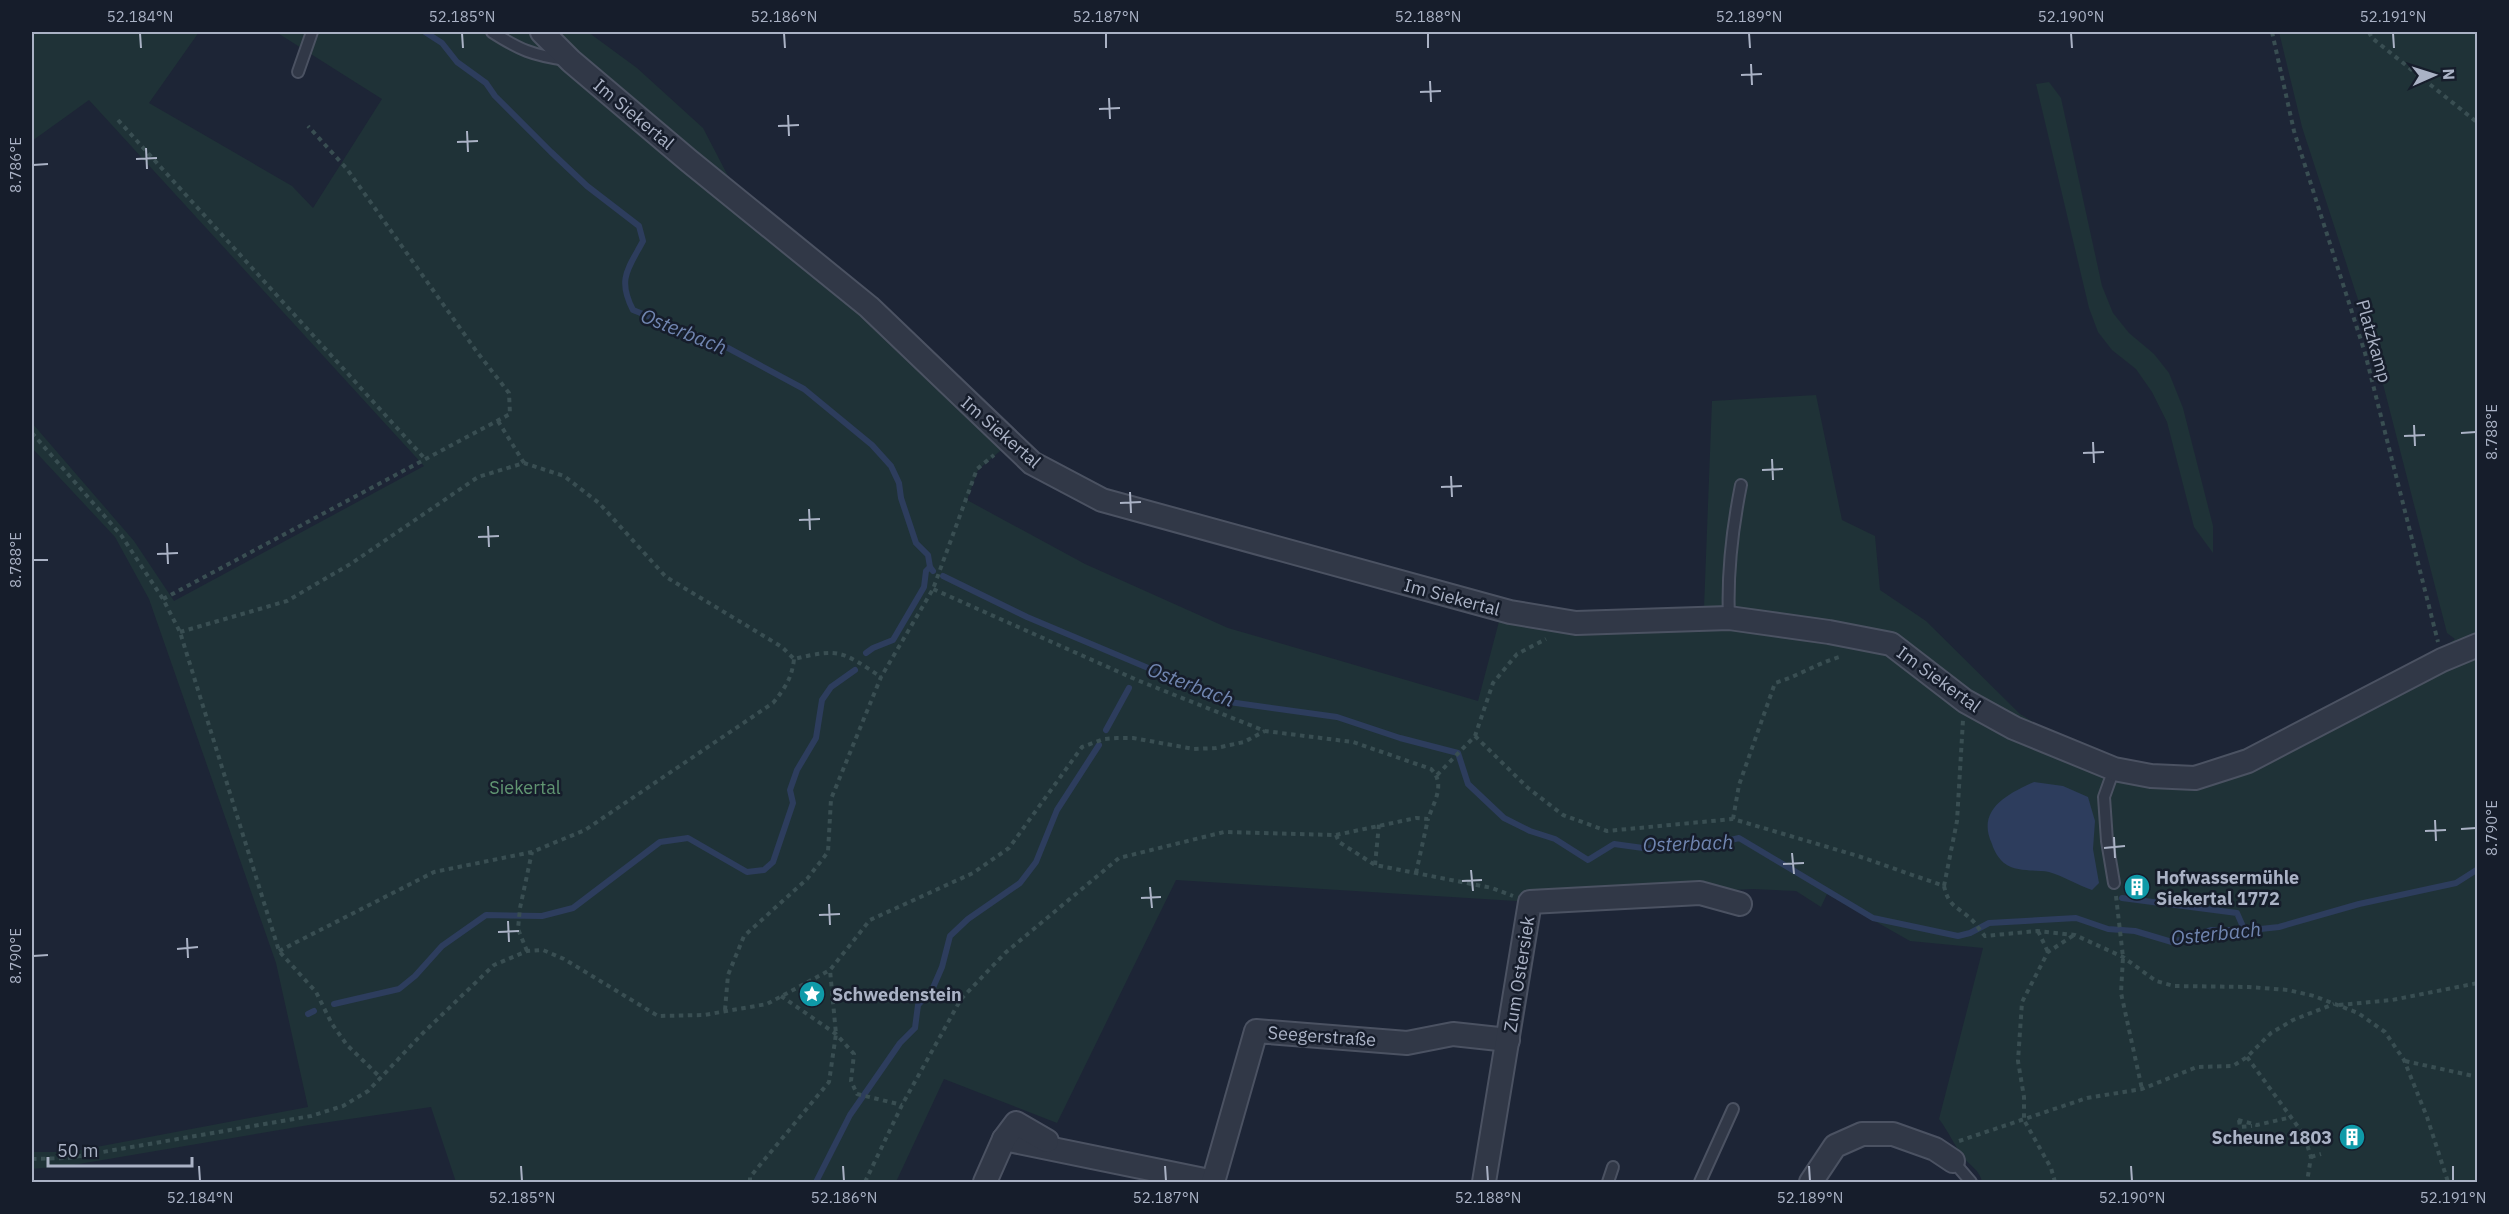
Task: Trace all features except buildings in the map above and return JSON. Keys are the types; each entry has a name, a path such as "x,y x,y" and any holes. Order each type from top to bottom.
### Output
{"street":[{"name":"Im Siekertal","path":"542,32 571,61 688,160 869,307 1008,443 1032,463 1102,500 1510,612 1576,623 1729,618 1829,632 1891,644 1965,701 2014,728 2114,769 2151,776 2195,778 2248,761 2442,660 2478,645"},
{"name":"Zum Ostersiek","path":"1484,1182 1530,902 1700,893 1740,904"},
{"name":"Seegerstraße","path":"1214,1182 1256,1032 1407,1043 1453,1034 1508,1040"},
{"path":"1811,1182 1834,1146 1862,1134 1893,1134 1944,1155"},
{"path":"985,1182 1004,1139 1214,1182"}],"lane":[{"path":"298,72 312,32"},
{"path":"492,32 517,48 536,56 571,61"},
{"path":"1729,618 1731,538 1741,485"},
{"path":"2114,769 2104,797 2107,841 2114,884"},
{"path":"1700,1182 1733,1109"},
{"path":"1944,1155 1971,1182"},
{"path":"1608,1182 1613,1167"}],"path":[{"name":"Platzkamp","path":"2272,32 2294,131 2365,353 2430,602 2442,660"},
{"path":"2369,32 2372,38 2478,123"},
{"path":"118,120 426,460"},
{"path":"163,600 510,414 509,393 477,352 347,169 308,126"},
{"path":"498,421 524,463"},
{"path":"32,433 121,535 163,600 180,632 279,951 316,992 332,1024 347,1044 381,1078"},
{"path":"724,1011 728,975 744,936 807,879 828,852 831,799 881,677 933,589 976,469 1008,443"},
{"path":"180,632 287,602 352,563 478,477 524,463 564,476 598,503 666,577 782,647 794,659 793,672 788,684 773,703 585,830 532,852 434,872 279,951"},
{"path":"933,589 1137,680 1265,732 1353,742 1431,770 1437,775 1439,791 1428,819 1416,873"},
{"path":"1437,775 1475,735 1493,682 1517,654 1546,638"},
{"path":"794,659 825,651 837,652 850,656 881,677"},
{"path":"1733,819 1739,785 1774,683 1794,677 1826,660 1848,655"},
{"path":"1965,701 1957,821 1944,886 1947,898 1956,910 1974,922 1981,933 1989,937 2037,931 2074,935 2123,957 2156,981 2174,986 2288,990 2337,1004 2372,1020 2385,1032 2404,1060 2427,1117 2448,1182"},
{"path":"32,1159 68,1158 311,1116 343,1106 368,1091 424,1032 494,965 527,951 543,950 564,959 658,1016 704,1015 767,1004 830,970 870,920 973,873 1009,848 1082,747 1104,739 1125,738 1194,749 1216,748 1244,742 1265,732"},
{"path":"1475,735 1528,788 1563,815 1607,831 1733,819 1858,856 1944,886"},
{"path":"865,1182 902,1105 961,999 1005,953 1119,858 1224,832 1336,835 1379,824 1416,818 1428,819"},
{"path":"1375,865 1379,824"},
{"path":"1336,835 1339,842 1375,865 1492,888 1530,902"},
{"path":"527,951 518,929 532,852"},
{"path":"2114,884 2123,957 2121,993 2142,1089"},
{"path":"2037,931 2048,952"},
{"path":"2055,1182 2051,1168 2024,1120 2024,1097 2018,1061 2022,1002 2048,952 2074,935"},
{"path":"750,1182 750,1177 829,1082 836,1034 830,970"},
{"path":"1944,1155 2024,1120 2087,1098 2142,1089 2197,1067 2233,1066 2247,1057 2278,1029 2293,1020 2337,1004 2392,1000 2478,983"},
{"path":"780,996 836,1034 854,1054 851,1081 857,1094 902,1105"},
{"path":"2247,1057 2304,1135 2311,1157 2307,1182"},
{"path":"2404,1060 2478,1077"},
{"path":"2257,1125 2292,1117"},
{"path":"2311,1157 2321,1154"}],"green space":[{"name":"Siekertal","path":"32,32 199,32 149,103 292,186 313,208 382,99 276,32 588,32 637,68 703,128 729,178 1014,439 978,470 967,500 1085,564 1228,628 1478,701 1501,614 1704,608 1712,401 1816,395 1842,520 1875,536 1880,590 1926,621 2020,714 2063,740 2102,758 2151,769 2195,765 2246,748 2440,650 2455,639 2447,633 2374,349 2302,127 2279,32 2477,32 2477,1182 1982,1182 1979,1174 1962,1156 1939,1119 1983,948 1910,941 1827,894 1821,907 1796,891 1753,889 1516,901 1176,880 1057,1123 944,1079 896,1182 456,1182 431,1107 73,1165 32,1169 32,1152 70,1152 308,1107 276,963 149,599 115,537 32,448 32,423 134,541 174,601 424,466 89,100 32,141"},
{"path":"2049,82 2061,98 2102,286 2113,313 2129,333 2154,354 2169,373 2183,408 2213,526 2213,553 2194,527 2167,422 2152,392 2136,369 2112,350 2098,332 2089,308 2036,84"}],"water":[{"path":"2034,782 2063,786 2088,797 2095,821 2093,849 2099,883 2092,890 2049,872 2009,866 1995,852 1988,832 1991,813 2005,798"}],"waterway":[{"name":"Osterbach","path":"425,32 442,43 457,62 486,83 495,96 587,186 639,226 643,241 629,267 625,282 633,310 728,348 804,389 872,445 891,466 899,483 901,498 916,543 928,555 933,571"},
{"path":"866,653 893,640 924,587 926,571 930,567"},
{"name":"Osterbach","path":"943,576 1027,617 1229,702 1337,717 1400,738 1458,753 1468,784 1504,818 1530,831 1555,839 1588,860 1614,844 1643,848 1669,847 1715,844 1739,838 1873,918 1958,936 1970,933 1989,923 2076,918 2108,929 2135,931 2172,942 2211,930 2279,927 2359,904 2456,883 2478,869"},
{"path":"334,1004 399,989 415,976 442,946 486,915 542,916 573,908 660,842 688,838 747,872 764,870 773,862 793,803 790,790 797,770 816,738 822,700 831,687 855,670"},
{"path":"1106,730 1129,688"},
{"path":"816,1182 850,1115 900,1043 915,1028 918,1005 932,990 942,967 950,936 968,919 1020,883 1036,862 1057,810 1099,745"},
{"path":"2122,898 2237,913 2244,929"},
{"path":"308,1014 314,1011"}],"place":[{"name":"Hofwassermühle Siekertal 1772","path":"2137,887"},
{"name":"Schwedenstein","path":"812,994"},
{"name":"Scheune 1803","path":"2352,1137"}]}
